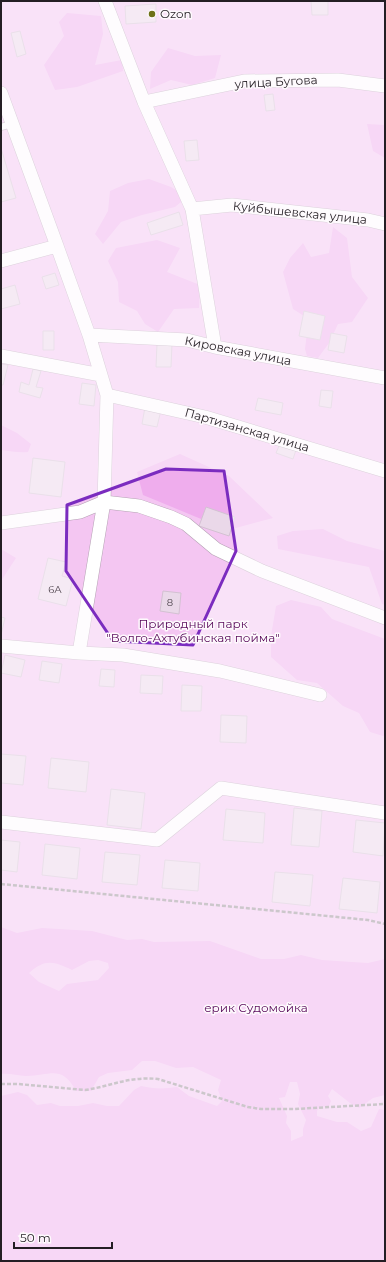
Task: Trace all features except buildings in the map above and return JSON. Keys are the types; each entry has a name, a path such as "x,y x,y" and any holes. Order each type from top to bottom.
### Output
{"street":[{"path":"105,1 144,102 192,209 216,347"},
{"name":"улица Бугова","path":"144,102 244,81 338,80 385,86"},
{"path":"1,93 7,126 57,246 89,335 107,395 104,502 79,653"},
{"name":"Куйбышевская улица","path":"192,209 232,205 368,220 385,224"},
{"path":"1,261 57,246"},
{"name":"Кировская улица","path":"89,335 187,340 216,347 385,378"},
{"path":"1,356 101,375"},
{"name":"Партизанская улица","path":"107,395 205,417 385,471"},
{"path":"1,523 80,512 104,502 139,506 186,524 216,549 249,565 385,618"},
{"path":"1,646 79,653 123,655 220,671 320,695"},
{"path":"1,822 157,840 221,788 385,813"}],"path":[{"path":"1,884 368,920 385,924"},
{"path":"1,1084 85,1090 144,1077 158,1079 248,1107 261,1109 385,1104"}],"highlighted area":[{"path":"166,469 224,471 236,551 193,645 113,641 66,571 67,505"}],"green space":[{"name":"Природный парк \"Волго-Ахтубинская пойма\"","path":"1,1 385,1 385,1261 1,1261"},
{"path":"67,13 101,16 103,34 95,65 122,60 123,71 77,87 55,90 44,65 64,36 59,22"},
{"path":"168,48 195,56 221,55 215,78 192,85 171,80 150,89 151,72"},
{"path":"367,124 385,125 385,158 373,151"},
{"path":"149,179 171,187 187,197 175,207 121,222 103,244 95,234 108,211 110,191 128,183"},
{"path":"333,227 347,238 352,277 368,298 352,322 338,324 329,343 318,358 307,356 305,349 307,333 304,316 293,309 283,272 290,258 303,243 311,257 329,253"},
{"path":"157,240 180,248 167,272 200,285 199,308 174,309 158,332 145,324 137,311 119,302 118,282 108,261 116,248"},
{"path":"1,425 17,433 31,444 28,452 1,450"},
{"path":"180,454 229,476 273,518 232,529 235,533 143,495 137,472"},
{"path":"323,529 347,541 385,551 385,605 382,604 369,567 278,549 277,536 293,531"},
{"path":"1,549 16,558 1,581"},
{"path":"291,600 321,607 332,619 385,639 385,735 383,736 370,732 359,713 343,706 317,683 297,680 271,657 271,636 276,606"},
{"name":"ерик Судомойка","path":"1,927 17,933 42,928 92,931 127,940 142,939 154,942 210,941 261,959 284,959 301,955 322,960 368,963 385,959 385,1095 373,1098 359,1108 332,1089 328,1096 331,1101 329,1106 319,1107 317,1116 337,1122 347,1122 361,1131 371,1127 379,1109 385,1110 385,1261 1,1261 1,1096 18,1092 27,1095 37,1105 51,1103 60,1106 78,1106 93,1103 107,1106 119,1106 134,1090 141,1086 150,1088 177,1087 189,1096 217,1106 222,1101 218,1090 221,1080 193,1067 176,1068 155,1061 142,1061 132,1070 108,1073 99,1077 91,1091 76,1091 65,1077 55,1073 35,1076 1,1074","holes":["98,960 108,963 109,968 98,980 67,984 59,991 39,982 29,973 40,965 49,963 54,963 72,970 89,961","290,1082 297,1082 300,1094 298,1104 306,1120 303,1129 303,1136 291,1141 291,1131 286,1123 287,1116 279,1098 285,1097"]}],"place":[{"name":"Ozon","path":"152,14"}]}
